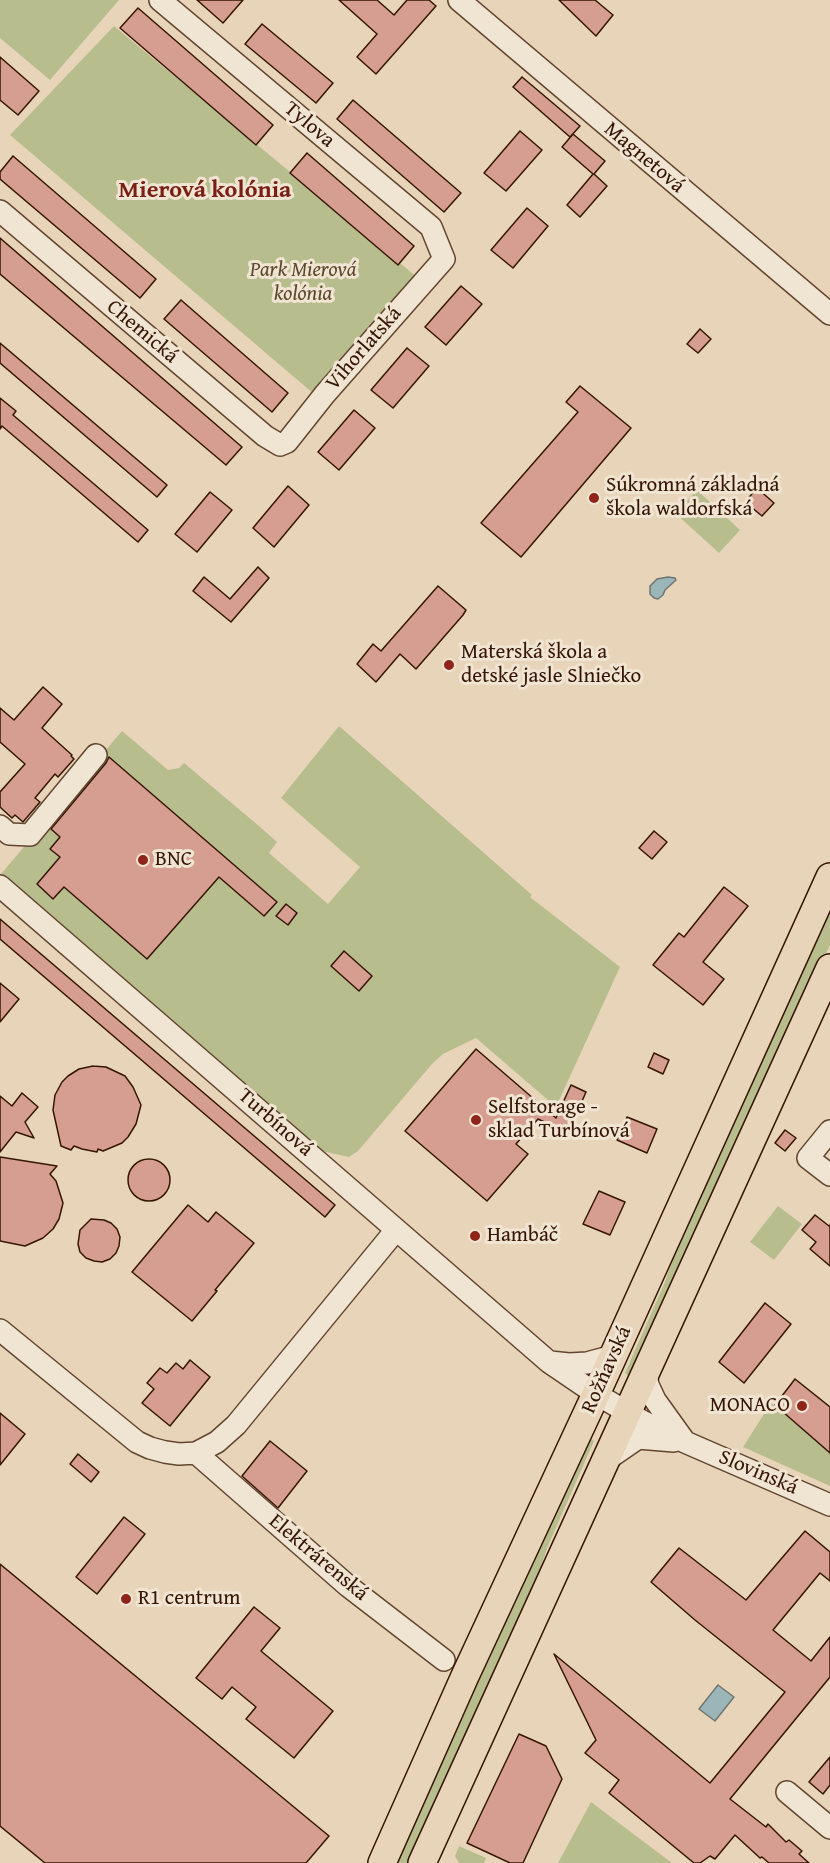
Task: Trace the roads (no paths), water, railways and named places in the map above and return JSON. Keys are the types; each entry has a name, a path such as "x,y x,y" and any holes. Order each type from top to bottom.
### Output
{"main road":[{"name":"Rožňavská","path":"382,1863 830,877"},
{"name":"Rožňavská","path":"422,1863 830,968"}],"street":[{"name":"Tylova","path":"160,0 431,227 444,259"},
{"name":"Magnetová","path":"459,0 830,314"},
{"name":"Chemická","path":"0,211 265,436 280,445 287,442"},
{"name":"Vihorlatská","path":"287,442 325,394 444,259"},
{"path":"0,826 9,834 30,835 96,754"},
{"name":"Turbínová","path":"0,886 549,1362 628,1413"},
{"path":"830,1131 808,1158 830,1175"},
{"path":"0,1330 137,1442 165,1452 196,1453 217,1442 236,1425 396,1230"},
{"path":"549,1362 587,1363 613,1356"},
{"path":"646,1374 655,1400 685,1442"},
{"name":"Slovinská","path":"628,1413 685,1442 830,1505"},
{"name":"Slovinská","path":"606,1460 638,1438 685,1442"},
{"name":"Elektrárenská","path":"196,1453 348,1586 444,1660"},
{"path":"787,1792 830,1828"}],"water":[{"path":"668,577 676,580 663,595 658,599 654,598 650,594 650,586 657,579"},
{"path":"718,1685 734,1697 715,1721 699,1709"}],"place":[{"name":"Súkromná základná škola waldorfská","path":"594,498"},
{"name":"Materská škola a detské jasle Slniečko","path":"449,665"},
{"name":"BNC","path":"143,860"},
{"name":"Selfstorage - sklad Turbínová","path":"476,1120"},
{"name":"Hambáč","path":"475,1236"},
{"name":"MONACO","path":"802,1406"},
{"name":"R1 centrum","path":"126,1599"}],"district":[{"name":"Mierová kolónia","path":"205,191"}],"park label":[{"name":"Park Mierová kolónia","path":"303,283"}]}
